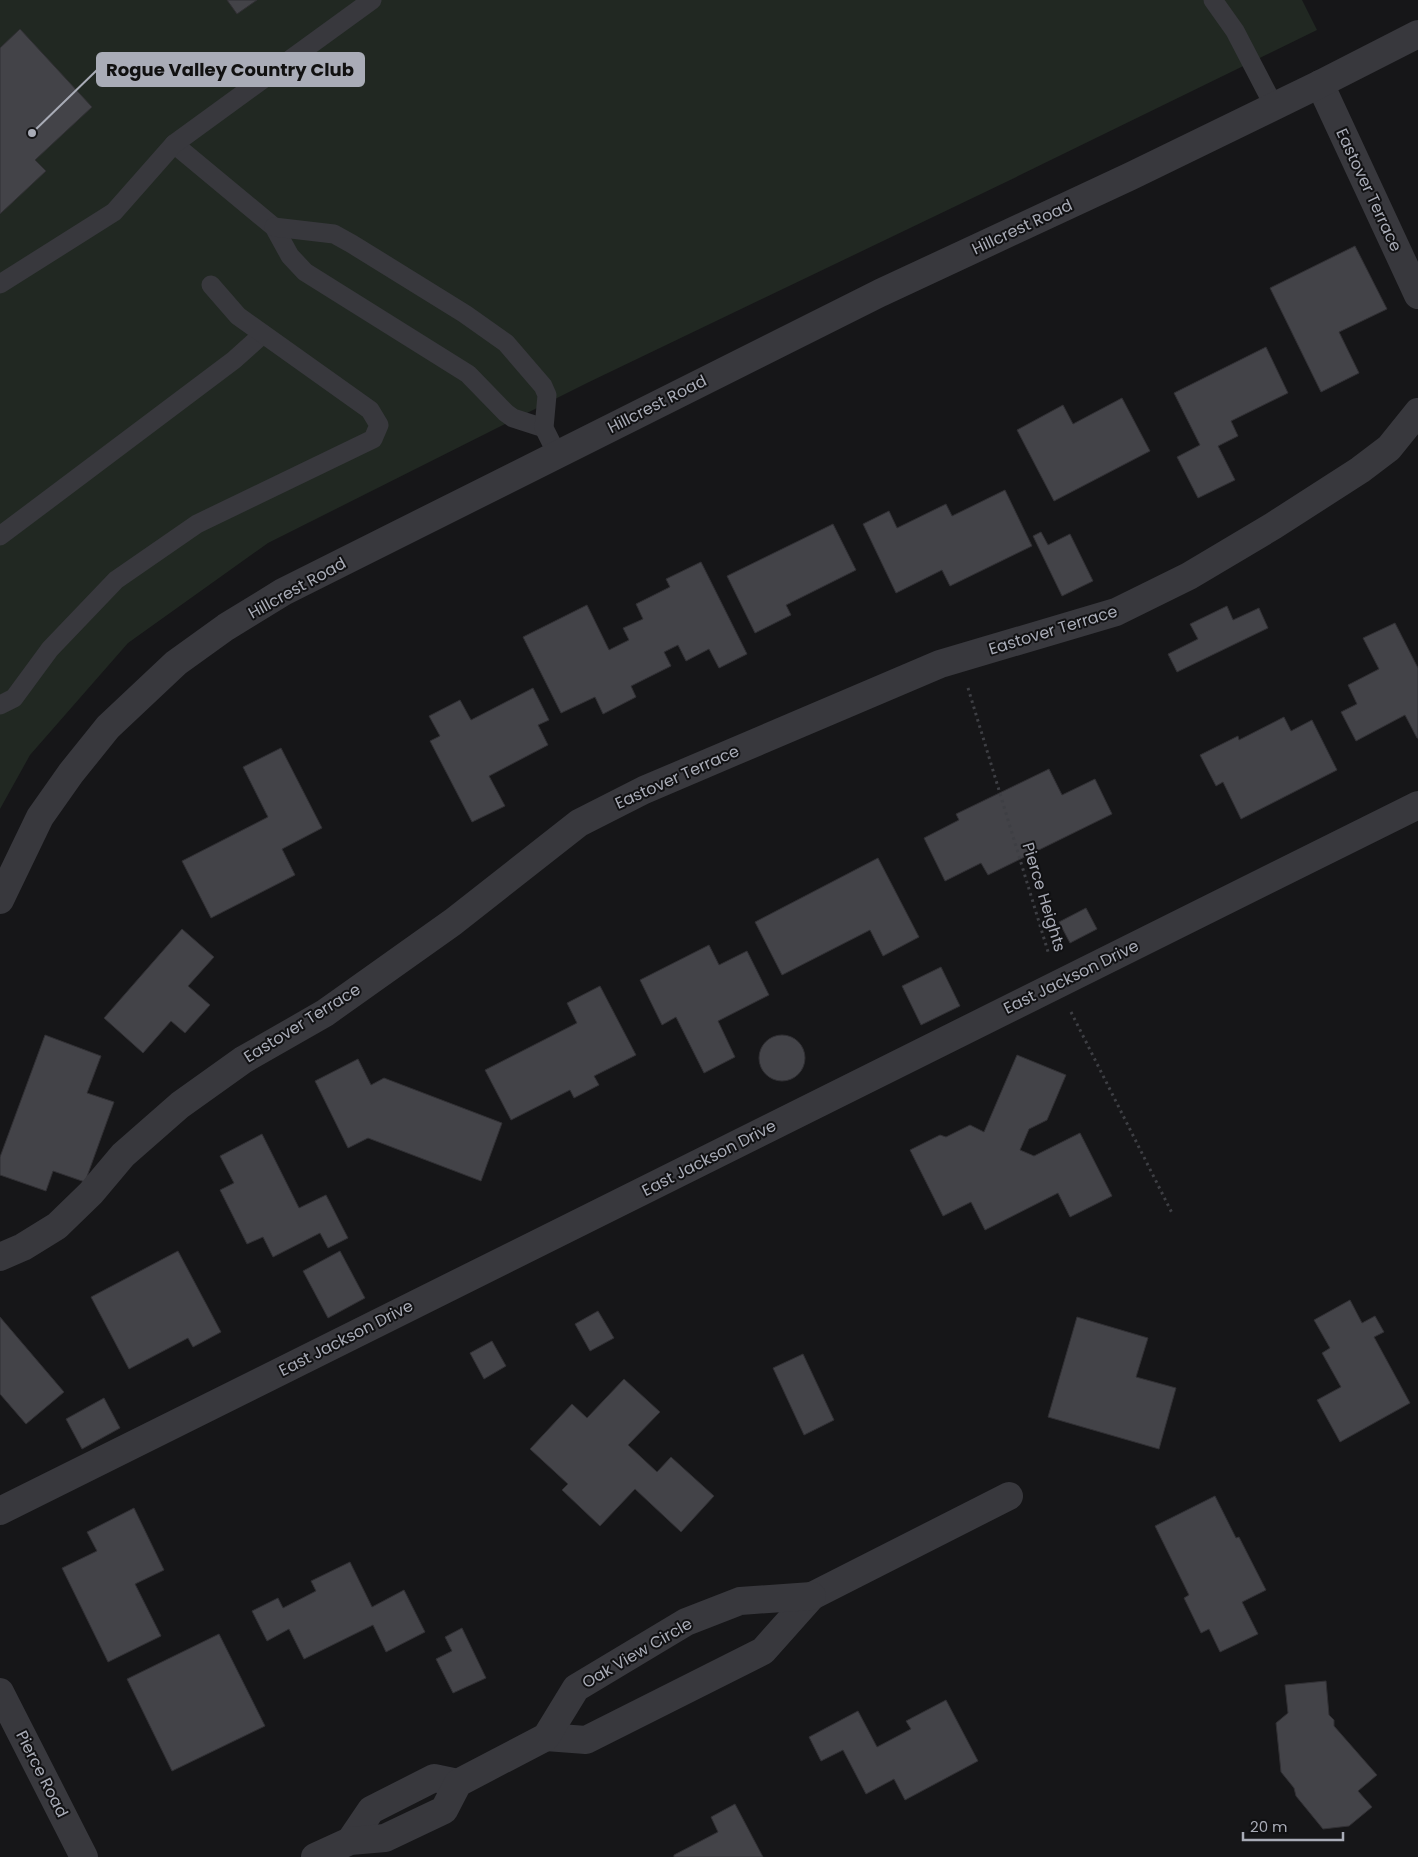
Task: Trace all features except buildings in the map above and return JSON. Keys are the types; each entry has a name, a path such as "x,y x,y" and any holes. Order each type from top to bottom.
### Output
{"street":[{"name":"Hillcrest Road","path":"0,900 40,817 70,773 108,727 176,662 226,627 283,592 871,297 1131,176 1418,34"},
{"name":"Eastover Terrace","path":"1320,84 1418,295"},
{"name":"Eastover Terrace","path":"0,1257 23,1247 57,1226 90,1193 123,1155 180,1105 243,1060 325,1013 453,922 579,823 644,790 940,664 1116,612 1189,576 1273,526 1360,470 1390,448 1418,412"},
{"name":"East Jackson Drive","path":"0,1511 1418,805"},
{"name":"Oak View Circle","path":"812,1596 740,1601 686,1622 576,1688 546,1737 586,1740 763,1651 812,1596 1009,1496"},
{"name":"Pierce Road","path":"0,1692 84,1857"},
{"path":"315,1857 350,1841 371,1810 434,1778 458,1783 546,1737"}],"lane":[{"path":"0,284 114,212 174,144 372,0"},
{"path":"1213,0 1235,31 1274,106"},
{"path":"174,144 274,227 290,256 305,272 468,374 506,413 514,418 544,428"},
{"path":"274,227 334,234 465,314 506,342 544,386 547,395 544,428 557,454"},
{"path":"0,705 14,698 50,649 116,580 197,524 373,439 379,426 370,410 238,316 211,285"},
{"path":"0,536 234,360 263,334"}],"path":[{"name":"Pierce Heights","path":"959,659 1057,984 1172,1213"}],"shaded area":[{"path":"0,0 1302,0 1317,30 587,383 268,543 128,643 30,755 0,809"}],"place":[{"name":"Rogue Valley Country Club","path":"32,133"}]}
